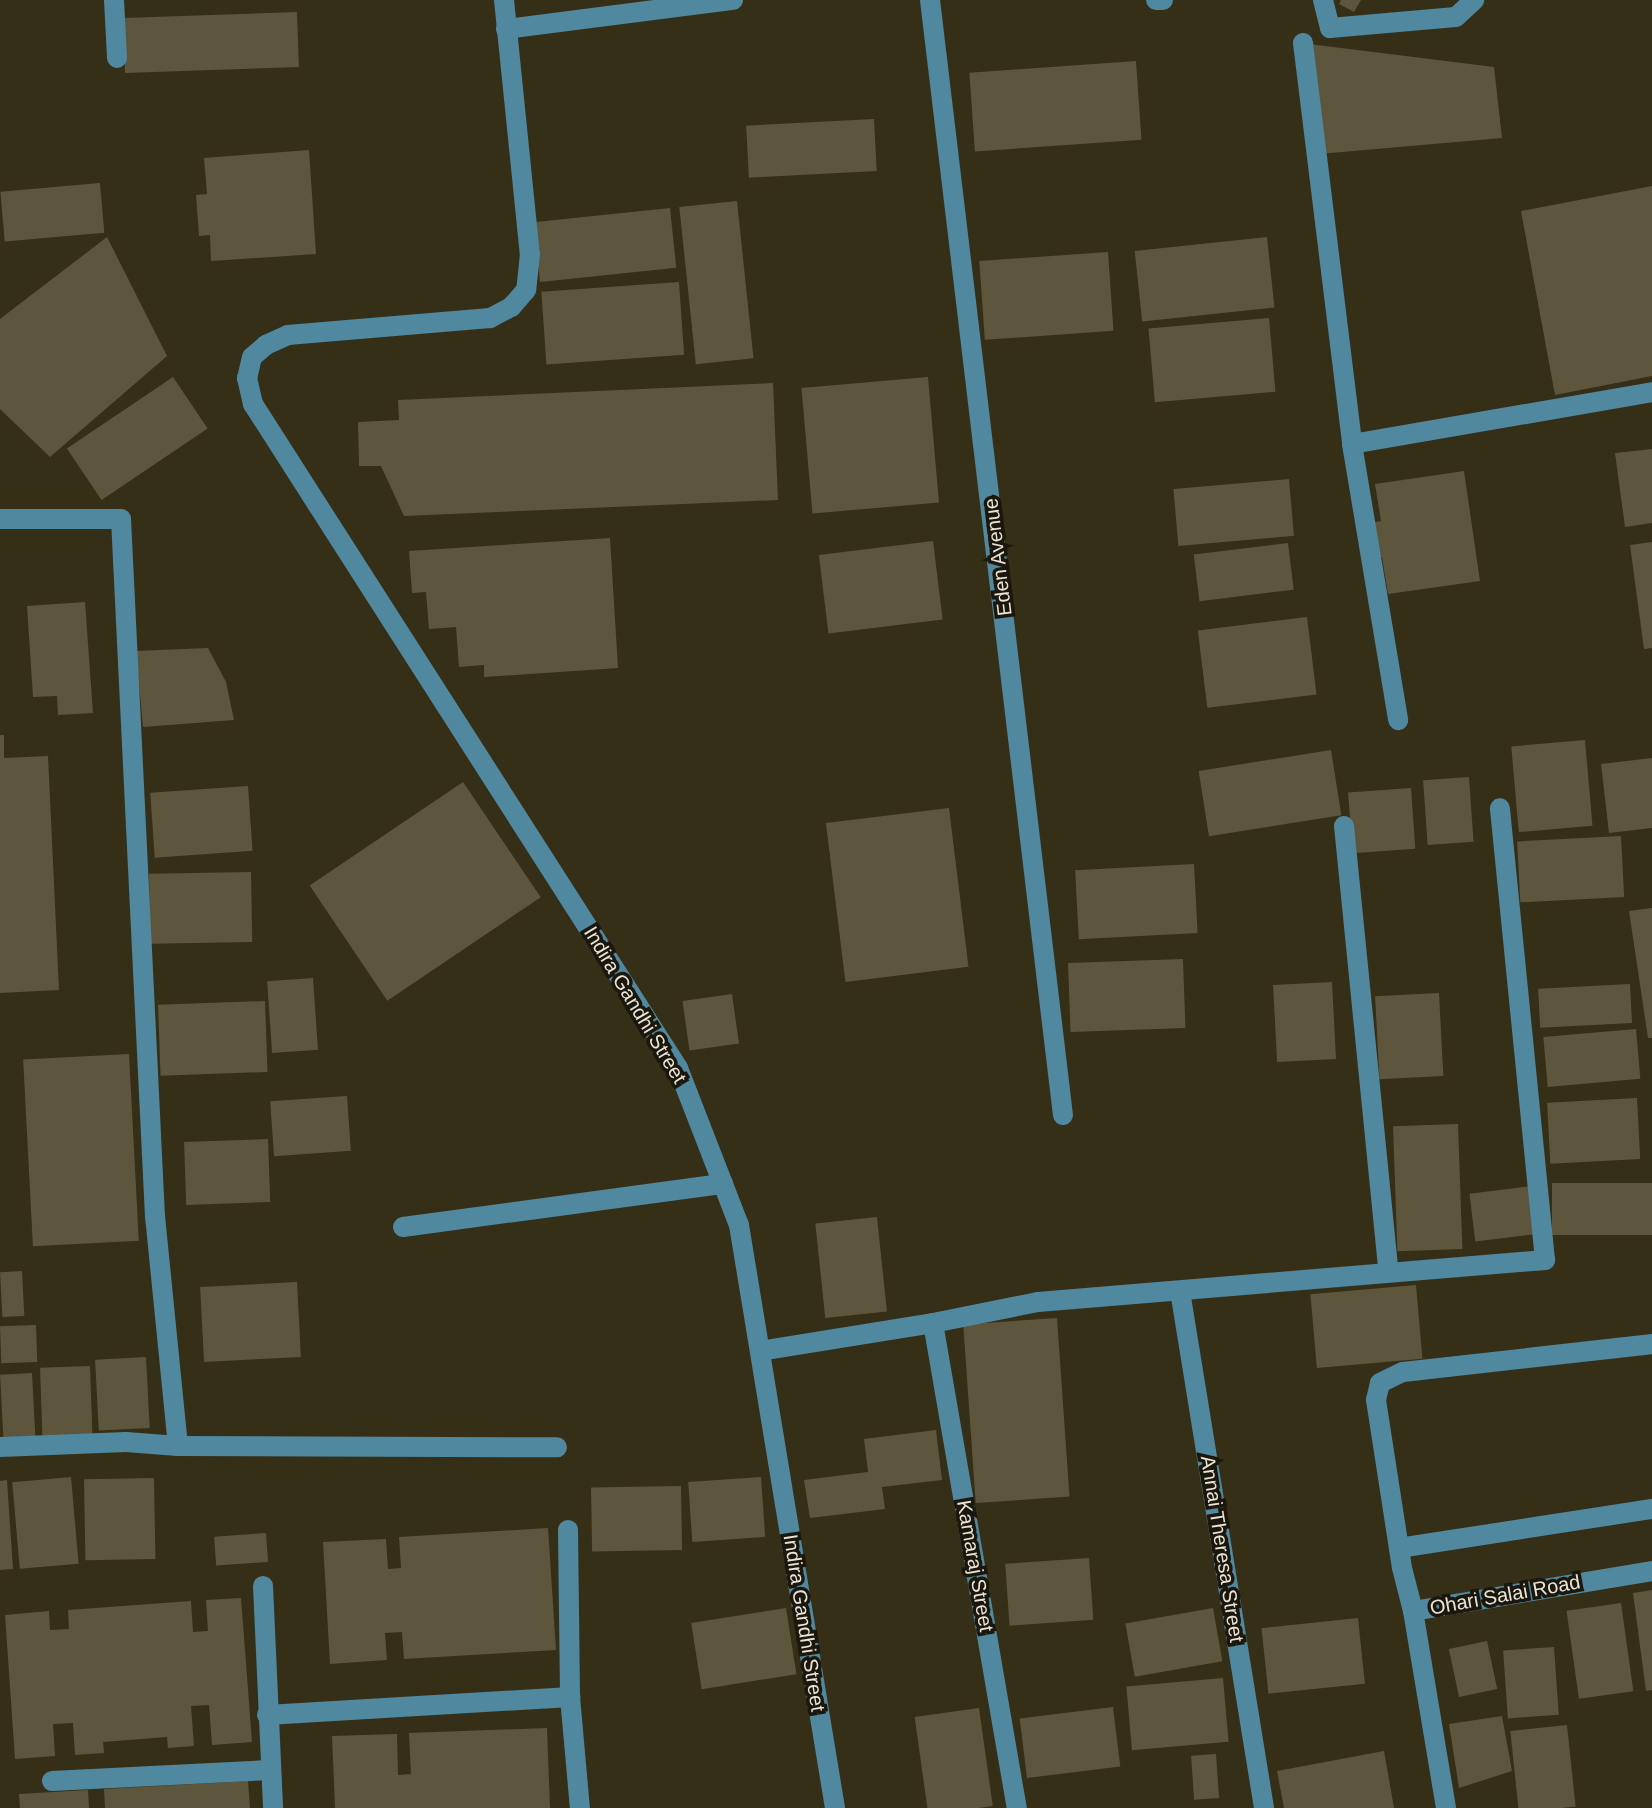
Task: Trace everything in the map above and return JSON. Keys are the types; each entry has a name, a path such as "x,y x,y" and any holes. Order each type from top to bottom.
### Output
{"street":[{"path":"114,0 117,58"},
{"path":"504,0 506,29 733,0"},
{"name":"Eden Avenue","path":"930,0 1063,1115"},
{"path":"1156,0 1163,0"},
{"path":"1323,0 1330,28 1456,17 1474,0"},
{"name":"Indira Gandhi Street","path":"506,29 530,254 526,290 511,307 490,318 288,335 266,345 252,357 247,378 253,404 678,1068 739,1225 835,1808"},
{"path":"1303,43 1352,444 1398,720"},
{"path":"1352,444 1652,392"},
{"path":"0,519 121,519 155,1216 178,1446"},
{"path":"760,1351 933,1323 1038,1302 1388,1270 1545,1260 1500,808"},
{"path":"1344,826 1388,1270"},
{"path":"403,1227 723,1184"},
{"name":"Annai Theresa Street","path":"1180,1291 1264,1808"},
{"name":"Kamaraj Street","path":"933,1323 1017,1808"},
{"path":"1413,1611 1399,1548 1376,1400 1380,1383 1403,1372 1652,1344"},
{"path":"0,1447 126,1442 178,1446 557,1447"},
{"path":"1399,1548 1652,1509"},
{"path":"568,1530 570,1697 580,1808"},
{"name":"Ohari Salai Road","path":"1446,1808 1413,1611 1652,1571"},
{"path":"263,1586 273,1808"},
{"path":"267,1715 570,1697"},
{"path":"52,1781 270,1770"}],"building":[{"path":"1341,0 1361,0 1354,12 1339,4"},
{"path":"297,12 299,67 125,73 123,18"},
{"path":"1309,44 1494,67 1502,138 1319,154"},
{"path":"1136,61 1142,140 975,151 969,73"},
{"path":"874,119 877,171 749,178 746,126"},
{"path":"309,150 316,254 211,261 210,235 199,236 196,195 207,194 204,158"},
{"path":"100,183 104,233 5,242 0,192"},
{"path":"1652,186 1652,376 1555,395 1521,211"},
{"path":"737,201 754,358 696,364 679,207"},
{"path":"670,208 676,268 540,282 534,222"},
{"path":"107,237 167,356 50,457 0,409 0,319"},
{"path":"1267,237 1274,308 1142,322 1135,251"},
{"path":"1108,252 1114,331 985,340 979,261"},
{"path":"679,282 684,355 546,364 541,292"},
{"path":"1269,318 1275,392 1155,402 1148,329"},
{"path":"173,377 208,428 102,500 67,449"},
{"path":"928,377 939,503 812,514 801,388"},
{"path":"773,383 778,500 404,516 381,466 359,466 358,422 399,420 398,400"},
{"path":"1652,449 1652,523 1625,527 1615,453"},
{"path":"1464,471 1480,581 1388,594 1382,557 1375,558 1370,523 1381,521 1375,484"},
{"path":"1289,479 1294,536 1178,546 1173,489"},
{"path":"610,538 618,668 484,677 484,665 459,667 456,627 429,629 426,592 412,593 409,551"},
{"path":"933,541 943,619 828,633 819,555"},
{"path":"1652,542 1652,648 1644,649 1630,545"},
{"path":"1288,543 1294,590 1199,601 1194,555"},
{"path":"85,602 93,713 58,715 57,696 33,697 27,606"},
{"path":"1307,617 1317,694 1207,708 1198,630"},
{"path":"208,648 226,682 234,720 143,727 136,651"},
{"path":"0,735 4,735 4,758 48,756 59,990 0,993"},
{"path":"1585,740 1592,826 1519,832 1511,746"},
{"path":"1331,750 1341,815 1209,836 1199,771"},
{"path":"1652,758 1652,828 1609,833 1601,764"},
{"path":"1469,777 1474,842 1428,845 1423,780"},
{"path":"463,782 541,897 387,1001 310,885"},
{"path":"248,786 253,851 155,858 150,793"},
{"path":"1411,788 1415,849 1352,853 1348,792"},
{"path":"949,808 968,967 845,982 826,823"},
{"path":"1621,836 1624,897 1520,902 1517,841"},
{"path":"1194,864 1198,933 1079,939 1075,870"},
{"path":"251,872 252,942 150,944 149,874"},
{"path":"1652,908 1652,1038 1648,1038 1629,911"},
{"path":"1183,959 1185,1028 1070,1032 1068,963"},
{"path":"313,978 318,1050 272,1053 267,981"},
{"path":"1332,982 1336,1059 1277,1062 1273,985"},
{"path":"1630,984 1632,1023 1540,1028 1538,989"},
{"path":"1439,993 1443,1076 1379,1079 1375,996"},
{"path":"732,994 739,1044 689,1050 682,1001"},
{"path":"265,1001 267,1072 161,1076 158,1005"},
{"path":"1636,1029 1640,1079 1548,1087 1543,1037"},
{"path":"129,1054 139,1241 33,1246 23,1060"},
{"path":"347,1096 351,1151 274,1156 270,1101"},
{"path":"1637,1098 1640,1159 1550,1164 1547,1103"},
{"path":"1458,1124 1462,1249 1397,1251 1393,1126"},
{"path":"268,1139 270,1202 186,1205 184,1142"},
{"path":"1552,1183 1652,1183 1652,1235 1552,1235"},
{"path":"1533,1186 1539,1234 1475,1241 1469,1194"},
{"path":"877,1217 887,1311 825,1318 815,1223"},
{"path":"22,1271 24,1316 2,1317 0,1272"},
{"path":"297,1282 301,1357 204,1362 200,1287"},
{"path":"1416,1285 1422,1359 1317,1368 1310,1294"},
{"path":"1057,1318 1069,1497 976,1503 963,1325"},
{"path":"36,1325 37,1362 1,1363 0,1326"},
{"path":"146,1357 150,1428 99,1431 95,1360"},
{"path":"90,1366 92,1437 43,1439 40,1368"},
{"path":"32,1373 35,1436 3,1438 0,1375"},
{"path":"936,1430 942,1480 882,1487 885,1509 810,1518 804,1480 868,1472 864,1439"},
{"path":"71,1477 79,1564 20,1569 12,1482"},
{"path":"761,1477 765,1537 692,1542 688,1482"},
{"path":"154,1478 155,1559 85,1560 84,1479"},
{"path":"7,1480 13,1569 0,1570 0,1481"},
{"path":"681,1486 682,1550 592,1552 591,1488"},
{"path":"548,1528 556,1650 404,1659 402,1632 385,1633 387,1660 330,1664 323,1542 386,1539 388,1569 401,1568 399,1537"},
{"path":"266,1533 268,1562 216,1566 214,1537"},
{"path":"1089,1558 1093,1620 1010,1626 1005,1564"},
{"path":"1652,1590 1652,1690 1646,1691 1633,1593"},
{"path":"241,1598 252,1742 212,1745 209,1705 191,1706 194,1746 168,1748 167,1737 103,1742 104,1753 75,1755 73,1723 53,1724 55,1756 15,1759 5,1615 49,1611 50,1630 69,1629 68,1610 191,1601 193,1632 208,1631 206,1600"},
{"path":"1621,1603 1633,1691 1579,1699 1567,1611"},
{"path":"786,1608 796,1674 702,1689 691,1623"},
{"path":"1213,1608 1222,1661 1135,1677 1125,1623"},
{"path":"1358,1618 1365,1684 1268,1694 1262,1628"},
{"path":"1487,1641 1497,1689 1459,1697 1449,1649"},
{"path":"1554,1647 1559,1715 1508,1718 1503,1651"},
{"path":"1223,1678 1229,1742 1132,1750 1126,1686"},
{"path":"1113,1707 1120,1767 1027,1778 1020,1718"},
{"path":"979,1708 993,1806 927,1808 915,1717"},
{"path":"1502,1716 1512,1771 1459,1788 1449,1724"},
{"path":"1567,1725 1576,1807 1518,1808 1510,1731"},
{"path":"547,1728 550,1808 335,1808 332,1736 397,1734 398,1775 411,1774 409,1733"},
{"path":"1384,1751 1394,1808 1284,1808 1277,1771"},
{"path":"1216,1754 1219,1798 1194,1800 1191,1756"},
{"path":"248,1781 250,1808 105,1808 104,1789"},
{"path":"88,1790 89,1808 20,1808 19,1794"}]}
